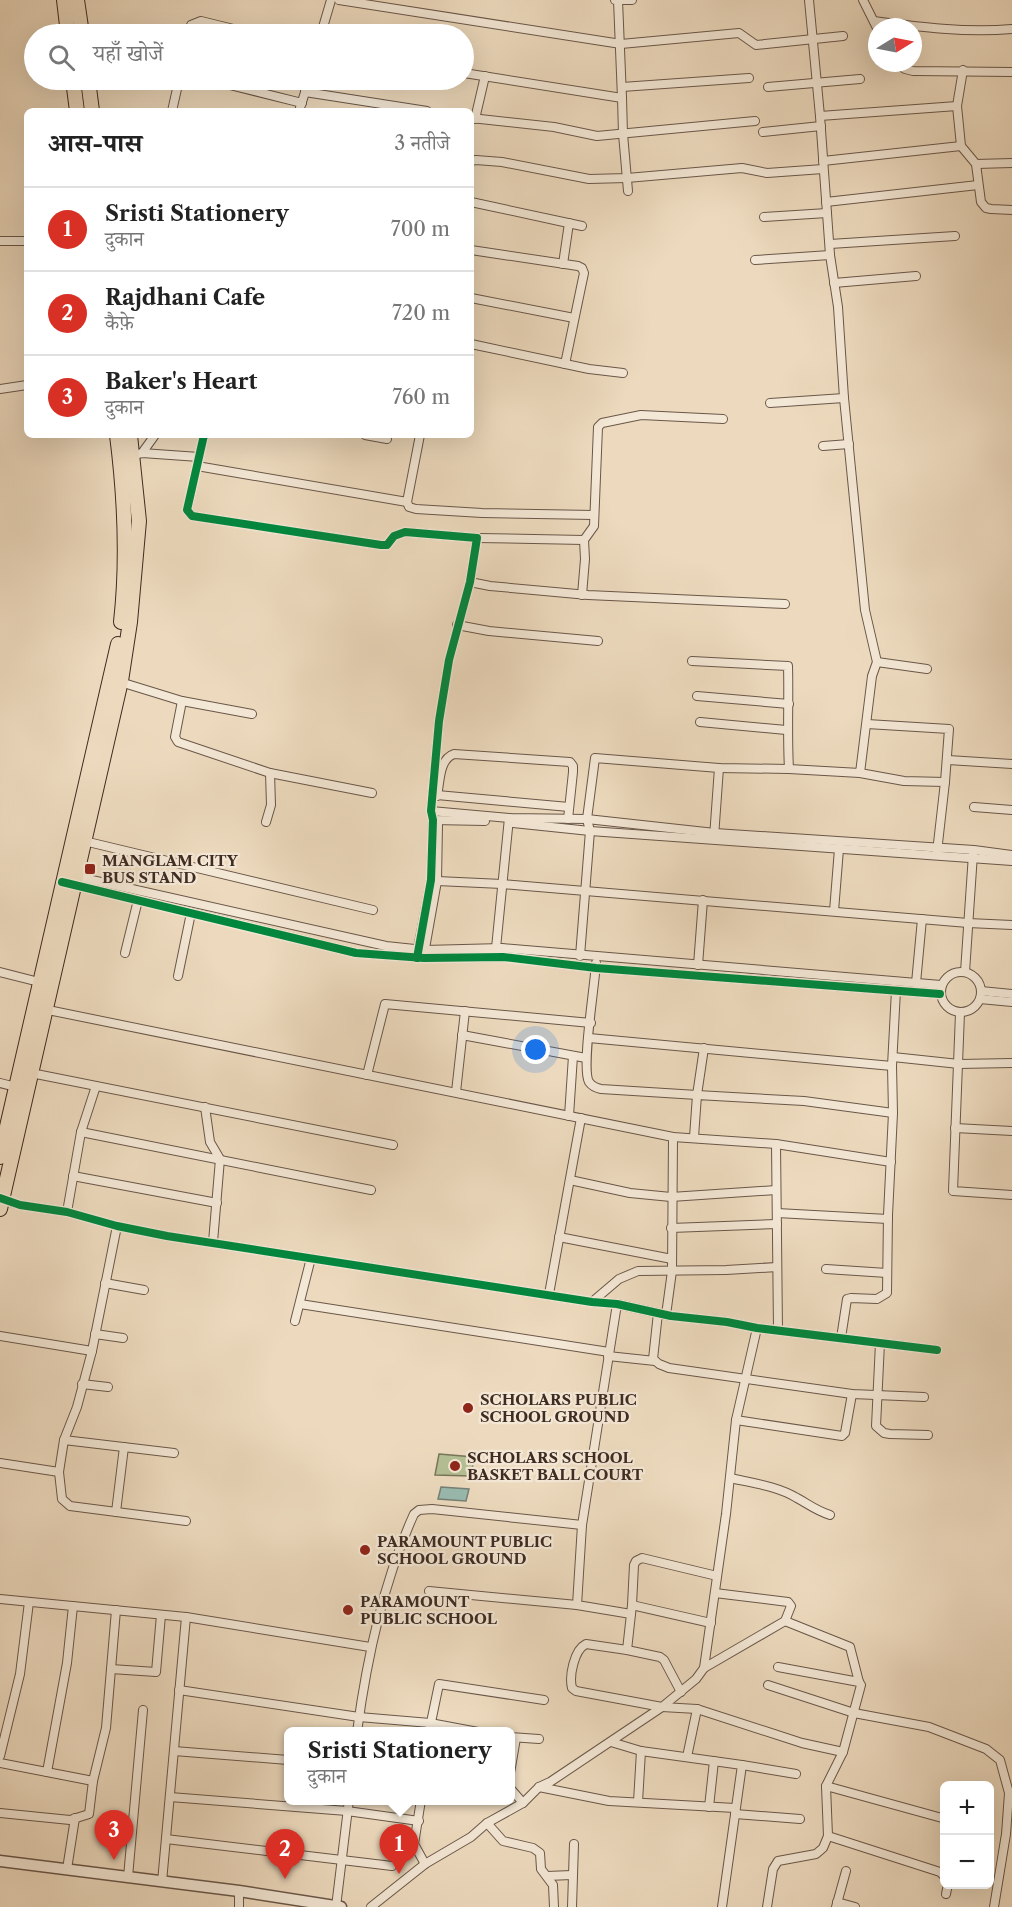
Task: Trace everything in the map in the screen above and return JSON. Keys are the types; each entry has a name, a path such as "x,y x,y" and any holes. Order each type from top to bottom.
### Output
{"main road":[{"path":"64,0 67,24"},
{"path":"77,0 81,24"},
{"path":"75,90 77,108"},
{"path":"89,90 92,108"},
{"path":"0,1156 21,1088 31,1073 40,1008 39,982 69,879 84,841 116,681 126,552 125,510 117,438"},
{"path":"1,1202 21,1088 130,622 139,521 137,454 131,438"}],"street":[{"path":"324,24 331,0"},
{"path":"339,0 621,44 739,33 756,45 843,36"},
{"path":"628,191 617,0 632,0"},
{"path":"809,0 821,121 830,255 838,307 844,398 866,610 877,662 872,676 860,773"},
{"path":"863,0 872,18"},
{"path":"194,24 201,21 213,24"},
{"path":"922,27 996,31 1012,29"},
{"path":"963,70 957,106 961,146 975,164 981,202 986,208 1012,210"},
{"path":"922,71 1012,72"},
{"path":"474,74 622,98"},
{"path":"474,114 484,76"},
{"path":"622,87 749,78"},
{"path":"768,87 860,79"},
{"path":"173,108 177,90"},
{"path":"244,90 301,107 305,92 408,108"},
{"path":"763,132 821,121 957,106"},
{"path":"474,118 555,127 597,136 755,121"},
{"path":"474,160 502,162 590,179 627,178 742,168 767,173 961,146"},
{"path":"975,164 1012,163"},
{"path":"826,202 978,185"},
{"path":"474,203 582,226"},
{"path":"764,217 827,213"},
{"path":"563,264 569,223"},
{"path":"830,244 955,236"},
{"path":"0,241 24,241"},
{"path":"474,250 582,268 584,273 565,363"},
{"path":"755,260 830,255"},
{"path":"834,283 916,276"},
{"path":"474,299 574,318"},
{"path":"474,345 623,373"},
{"path":"0,388 24,386"},
{"path":"770,403 844,398"},
{"path":"582,595 584,540 594,526 598,427 602,423 641,415 723,419"},
{"path":"137,454 152,438"},
{"path":"203,438 187,510 192,516 381,545 387,545 394,536 405,532 477,538 584,540"},
{"path":"381,438 387,439"},
{"path":"419,438 407,502 409,507 482,513 594,515"},
{"path":"823,446 849,444"},
{"path":"137,454 199,457"},
{"path":"197,466 407,502"},
{"path":"421,954 431,880 439,721 449,660 470,582 477,538"},
{"path":"470,582 582,595 785,604"},
{"path":"457,625 489,631 598,641"},
{"path":"692,661 788,666 789,704 786,730 789,769"},
{"path":"877,662 927,669"},
{"path":"116,681 182,701 252,714"},
{"path":"697,696 789,704"},
{"path":"182,701 175,737 178,742 270,773 372,793"},
{"path":"700,722 786,730"},
{"path":"867,724 949,729 948,760 937,852"},
{"path":"421,954 437,881 435,814 443,761 447,756 454,754 570,762 573,772 568,819"},
{"path":"580,956 590,831 587,819 595,758 719,768 860,773 904,781 945,782"},
{"path":"948,760 1012,764"},
{"path":"714,836 719,768"},
{"path":"266,822 271,805 270,773"},
{"path":"437,795 569,807"},
{"path":"974,807 1012,810"},
{"path":"435,814 509,820 590,831 714,836 1012,855"},
{"path":"509,820 587,819 714,836 839,849 937,852"},
{"path":"496,948 509,820"},
{"path":"84,841 373,909"},
{"path":"834,911 839,849"},
{"path":"973,854 1012,861"},
{"path":"965,972 973,854"},
{"path":"69,879 191,914 356,953 503,957 596,968 896,990 941,989"},
{"path":"69,879 421,954 496,948 916,983 941,989"},
{"path":"437,881 502,884 1012,925"},
{"path":"125,953 138,900"},
{"path":"698,965 703,900"},
{"path":"178,976 191,914"},
{"path":"916,983 922,919"},
{"path":"596,956 586,1058 588,1079 594,1087 804,1101 893,1113"},
{"path":"0,972 39,982"},
{"path":"965,972 976,979 980,995 972,1009 960,1013 947,1007 941,989 951,974 965,972"},
{"path":"841,1338 847,1299 881,1298 887,1293 893,1113 892,1061 896,990"},
{"path":"980,995 1012,994"},
{"path":"980,995 1012,1002"},
{"path":"367,1075 385,1004 591,1023"},
{"path":"40,1008 673,1137 776,1144 891,1162"},
{"path":"456,1092 465,1011"},
{"path":"960,1013 953,1191 1012,1195"},
{"path":"462,1035 586,1058"},
{"path":"589,1038 892,1061 959,1064 1012,1063"},
{"path":"694,1137 704,1048"},
{"path":"569,1116 573,1056"},
{"path":"31,1073 393,1145"},
{"path":"0,1083 21,1088"},
{"path":"67,1212 81,1132 96,1086"},
{"path":"205,1107 210,1142 220,1159 213,1242"},
{"path":"549,1294 581,1118"},
{"path":"955,1128 1012,1131"},
{"path":"81,1132 371,1190"},
{"path":"655,1361 652,1355 672,1270 673,1137"},
{"path":"776,1144 778,1330"},
{"path":"73,1176 217,1203"},
{"path":"570,1180 630,1193 671,1197 776,1190"},
{"path":"1,1202 67,1212 117,1226 592,1302 617,1304 662,1314 937,1350"},
{"path":"777,1213 888,1219"},
{"path":"671,1228 777,1224"},
{"path":"117,1226 92,1351 77,1407 64,1440 59,1472 62,1499 70,1506 186,1521"},
{"path":"560,1237 672,1259"},
{"path":"295,1321 311,1258"},
{"path":"592,1302 619,1279 638,1271 777,1267"},
{"path":"826,1269 887,1273"},
{"path":"105,1283 144,1290"},
{"path":"300,1304 655,1361 676,1370 852,1394 924,1397"},
{"path":"577,1605 582,1525 617,1304"},
{"path":"704,1668 736,1420 757,1328"},
{"path":"95,1334 123,1338"},
{"path":"0,1336 92,1351"},
{"path":"880,1343 876,1426 879,1430 890,1434 927,1436"},
{"path":"82,1384 108,1387"},
{"path":"736,1420 842,1436 845,1433 852,1394"},
{"path":"64,1440 174,1453"},
{"path":"116,1512 124,1447"},
{"path":"0,1463 59,1472"},
{"path":"730,1478 767,1486 830,1515"},
{"path":"358,1727 370,1647 394,1561 414,1514 419,1510 432,1509 582,1525"},
{"path":"627,1650 636,1561 642,1558 717,1576"},
{"path":"429,1590 632,1610 711,1623"},
{"path":"371,1907 426,1864 471,1837 487,1823 523,1803 539,1787 550,1782 662,1707 696,1679 704,1668 785,1621 791,1606 788,1602 715,1593"},
{"path":"0,1599 186,1617 370,1647"},
{"path":"0,1756 20,1674 29,1602"},
{"path":"47,1772 67,1663 73,1606"},
{"path":"0,1813 70,1820 89,1814 93,1781 106,1728 116,1610"},
{"path":"111,1669 156,1672 161,1615"},
{"path":"162,1882 186,1617"},
{"path":"767,1907 773,1869 778,1861 816,1854 823,1848 828,1836 826,1786 843,1752 861,1685 850,1647 785,1621"},
{"path":"681,1692 664,1660 627,1650 586,1644 581,1646 571,1678 572,1688 581,1692 662,1707 697,1709 802,1743 843,1752"},
{"path":"778,1667 859,1682"},
{"path":"179,1690 430,1727 439,1684 544,1701"},
{"path":"768,1685 854,1713 929,1727 986,1749 1000,1760 1012,1761"},
{"path":"687,1757 697,1709"},
{"path":"128,1877 143,1710"},
{"path":"515,1737 539,1739"},
{"path":"611,1742 641,1751 796,1774"},
{"path":"174,1751 284,1760"},
{"path":"638,1802 641,1751"},
{"path":"994,1907 1006,1834 1009,1793 1000,1760"},
{"path":"709,1807 714,1761"},
{"path":"0,1763 93,1781"},
{"path":"722,1907 742,1765"},
{"path":"826,1786 940,1817"},
{"path":"539,1787 609,1801 709,1807 800,1819"},
{"path":"515,1794 523,1803"},
{"path":"170,1797 348,1811 419,1821"},
{"path":"336,1906 349,1805"},
{"path":"421,1805 414,1844 426,1864"},
{"path":"67,1869 75,1818"},
{"path":"487,1823 503,1841 537,1850 541,1857 541,1869 553,1885 554,1907"},
{"path":"828,1836 940,1872"},
{"path":"166,1839 392,1866"},
{"path":"572,1907 574,1844"},
{"path":"0,1861 239,1891 314,1905 341,1907"},
{"path":"846,1871 837,1904 855,1907"},
{"path":"547,1876 572,1875"},
{"path":"946,1894 947,1889"},
{"path":"239,1891 239,1907"}],"green space":[{"name":"SCHOLARS SCHOOL BASKET BALL COURT","path":"439,1454 474,1457 471,1476 435,1475"}],"water":[{"path":"441,1487 469,1489 466,1501 438,1499"}],"cycle path":[{"path":"203,438 187,510 192,516 381,545 387,545 394,536 405,532 477,538 470,582 449,660 439,721 431,811 433,820 431,880 417,958"},
{"path":"62,882 356,953 424,958 503,957 596,968 940,994"},
{"path":"0,1198 20,1205 67,1212 117,1226 167,1236 617,1304 671,1316 937,1350"}],"place":[{"name":"MANGLAM CITY BUS STAND","path":"90,869"},
{"name":"SCHOLARS PUBLIC SCHOOL GROUND","path":"468,1408"},
{"name":"SCHOLARS SCHOOL BASKET BALL COURT","path":"455,1466"},
{"name":"PARAMOUNT PUBLIC SCHOOL GROUND","path":"365,1550"},
{"name":"PARAMOUNT PUBLIC SCHOOL","path":"348,1610"},
{"name":"Baker's Heart","path":"114,1860"},
{"name":"Sristi Stationery","path":"399,1874"},
{"name":"Rajdhani Cafe","path":"285,1879"}]}
